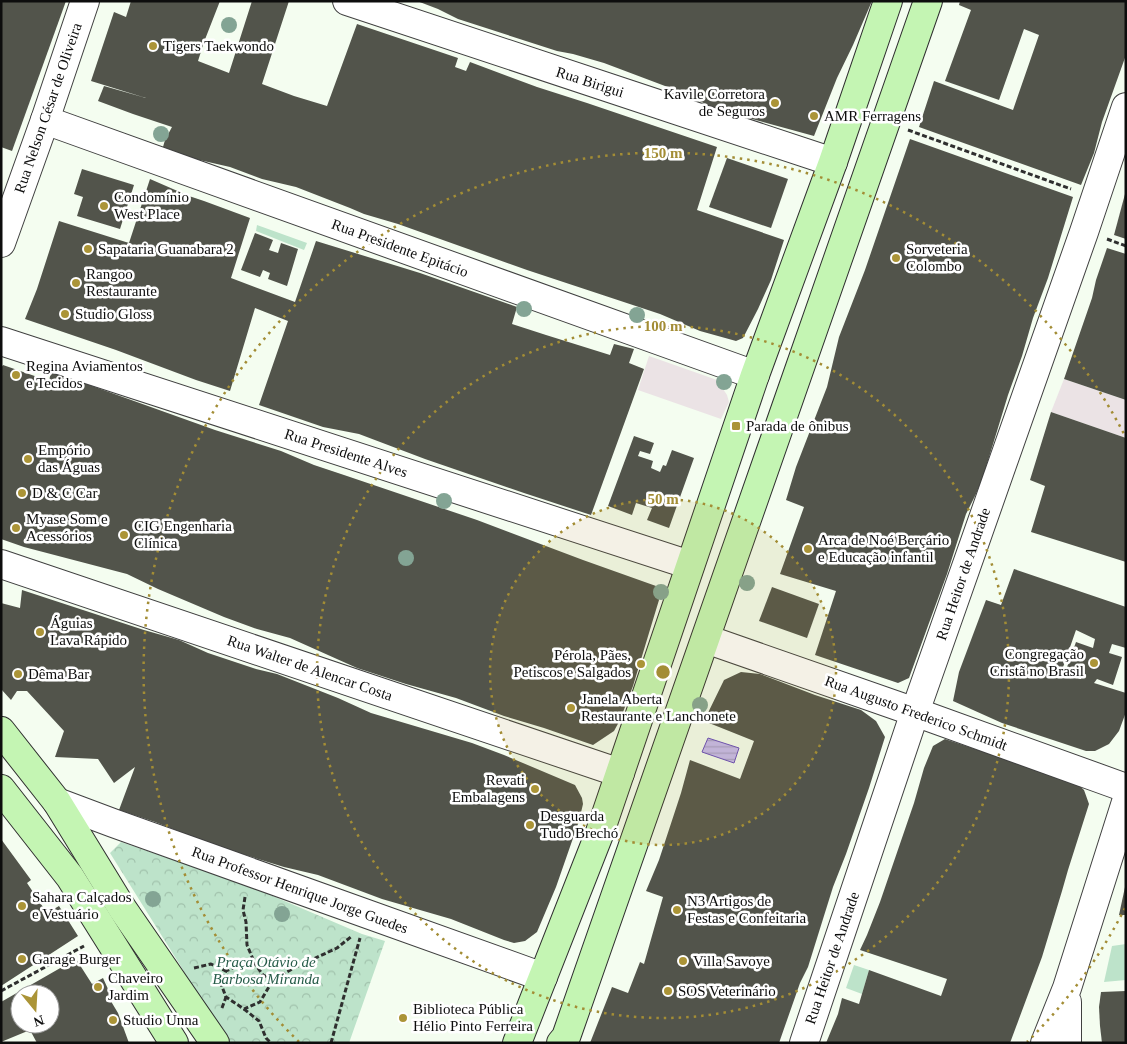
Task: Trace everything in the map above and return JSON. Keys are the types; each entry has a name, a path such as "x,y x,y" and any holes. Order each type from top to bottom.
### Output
{"main road":[{"path":"517,1043 600,832 755,375 833,162 888,1"},
{"path":"561,1043 566,1037 706,640 928,1"},
{"path":"690,565 700,571 704,580 691,625 692,631 706,640"},
{"path":"1,731 57,802 122,908 215,1043"},
{"path":"1,789 70,877 174,1043"}],"street":[{"name":"Rua Nelson César de Oliveira","path":"1,243 45,120 84,1"},
{"name":"Rua Birigui","path":"347,1 833,162"},
{"name":"Rua Heitor de Andrade","path":"804,1043 915,712 1096,198 1126,107"},
{"name":"Rua Presidente Epitácio","path":"45,120 755,375"},
{"name":"Rua Presidente Alves","path":"1,341 690,565"},
{"name":"Rua Walter de Alencar Costa","path":"1,564 620,773"},
{"name":"Rua Augusto Frederico Schmidt","path":"706,640 915,712 1126,788"},
{"name":"Rua Professor Henrique Jorge Guedes","path":"57,802 543,977"},
{"path":"1045,1043 1067,988 1126,802"},
{"path":"1067,988 1067,1043"}],"path":[{"path":"886,122 1096,198"},
{"path":"245,894 242,910 246,922 247,945 255,964 263,975 273,980"},
{"path":"244,1009 260,1002 273,980 337,948 357,931"},
{"path":"1,991 106,934"},
{"path":"331,1043 362,934"},
{"path":"255,964 246,962 226,971 221,984 226,997 260,1021 266,1038 271,1043"},
{"path":"190,968 211,964 226,971"}],"shaded area":[{"path":"649,356 717,380 727,395 729,402 721,419 638,390"},
{"path":"1064,379 1126,400 1126,438 1051,412"},
{"path":"708,738 739,748 734,763 702,752"}],"green space":[{"path":"257,225 307,243 304,250 256,231"},
{"name":"Praça Otávio de Barbosa Miranda","path":"121,842 247,885 362,934 385,941 349,1043 231,1043 215,1026 180,965 110,853"},
{"path":"1126,944 1126,980 1104,982 1112,946"},
{"path":"854,965 869,970 862,994 846,988"}],"building":[{"path":"1,1 66,1 12,151 1,147"},
{"path":"131,1 220,1 198,61 229,73 252,1 289,1 262,84 327,106 357,24 458,58 455,67 466,71 470,62 537,87 717,147 697,210 784,240 771,280 743,338 736,341 700,331 660,314 364,214 296,187 262,179 230,167 195,159 163,147 172,127 98,101 104,86 146,98 91,81 114,12 126,17"},
{"path":"417,1 872,1 837,78 814,136 719,110 673,89 604,63 557,51 458,19"},
{"path":"960,1 1126,1 1126,55 1102,122 1094,153 1081,185 919,127 934,81 1013,110 1039,35 1024,29 999,100 945,81 971,10 959,5"},
{"path":"910,139 1073,197 983,477 966,514 947,574 909,678 898,683 815,655 836,591 780,574 804,507 786,500 796,467 827,387 839,337 865,270"},
{"path":"727,158 788,179 771,228 709,207"},
{"name":"Condomínio West Place","path":"82,169 134,185 120,229 77,216 83,197 74,194"},
{"path":"150,179 189,196 250,218 231,278 295,302 316,241 420,273 517,307 512,324 610,355 614,344 634,349 629,363 644,369 591,515 425,459 359,434 323,427 259,405 288,321 255,308 230,391 25,319 37,289 59,221 129,243"},
{"path":"1126,194 1126,239 1114,235"},
{"path":"255,233 273,240 269,250 278,253 281,243 298,249 287,286 268,279 270,273 263,270 260,277 241,270"},
{"path":"1107,248 1126,254 1126,400 1064,379"},
{"path":"3,365 49,381 51,372 81,382 215,430 281,451 314,465 477,520 656,586 659,600 633,686 614,731 593,745 456,698 357,668 290,638 224,617 127,574 24,547 1,539 1,368"},
{"path":"1051,412 1126,438 1126,562 1031,532 1045,486 1030,480"},
{"path":"634,436 654,443 650,454 640,451 638,456 653,461 651,468 660,472 663,465 666,466 672,450 694,458 669,528 647,520 652,508 636,503 632,515 608,506"},
{"path":"1014,569 1126,607 1126,648 1112,644 1109,653 1122,657 1113,685 1097,679 1094,683 1126,693 1126,712 1119,731 1109,744 1095,751 1086,751 1002,723 953,701 959,672 986,600 1001,605","holes":["1076,630 1095,639 1093,648 1076,642 1066,670 1081,674 1081,679 1061,673"]},
{"path":"772,587 819,604 807,638 759,621"},
{"path":"22,590 179,640 208,653 256,669 277,674 371,713 472,743 575,785 583,804 579,821 556,887 537,932 525,941 514,943 451,919 382,899 318,875 284,867 216,846 119,810 135,767 114,783 98,759 55,757 64,731 27,691 17,691 11,700 1,689 1,603 20,608"},
{"path":"741,672 760,674 861,710 876,721 885,737 869,788 833,887 808,967 800,983 779,1043 590,1043 612,987 628,993 640,962 644,964 663,897 646,891 659,860 690,760 740,779 754,741 704,721 724,680"},
{"path":"945,739 1079,785 1084,790 1089,804 1042,957 1010,1043 826,1043 838,1014 842,998 859,1004 869,970 941,996 947,979 860,950 880,902 924,768 933,746"},
{"path":"1,839 31,880 27,883 47,913 59,906 78,936 1,986"},
{"path":"1125,887 1126,915 1119,915"},
{"path":"76,959 92,984 103,978 129,1043 37,1043 32,1034 60,1034 60,984 32,984"},
{"path":"1126,991 1126,1043 1102,1043 1099,1007 1101,992"},
{"path":"10,997 10,1034 20,1034 1,1042 1,1002"}],"place":[{"name":"Tigers Taekwondo","path":"153,46"},
{"name":"Kavile Corretora de Seguros","path":"775,103"},
{"name":"AMR Ferragens","path":"814,116"},
{"name":"Condomínio West Place","path":"104,206"},
{"name":"Sapataria Guanabara 2","path":"88,249"},
{"name":"Sorveteria Colombo","path":"896,258"},
{"name":"Rangoo Restaurante","path":"76,283"},
{"name":"Studio Gloss","path":"65,314"},
{"name":"Regina Aviamentos e Tecidos","path":"16,375"},
{"name":"Parada de ônibus","path":"736,426"},
{"name":"Empório das Águas","path":"28,459"},
{"name":"D & C Car","path":"22,493"},
{"name":"Myase Som e Acessórios","path":"16,528"},
{"name":"CIG Engenharia Clínica","path":"124,535"},
{"name":"Arca de Noé Berçário e Educação infantil","path":"808,549"},
{"name":"Águias Lava Rápido","path":"40,632"},
{"name":"Congregação Cristã no Brasil","path":"1094,663"},
{"name":"Pérola, Pães, Petiscos e Salgados","path":"641,664"},
{"name":"Dêma Bar","path":"18,674"},
{"name":"Janela Aberta Restaurante e Lanchonete","path":"571,708"},
{"name":"Revati Embalagens","path":"535,789"},
{"name":"Desguarda Tudo Brechó","path":"530,825"},
{"name":"Sahara Calçados e Vestuário","path":"22,906"},
{"name":"N3 Artigos de Festas e Confeitaria","path":"677,910"},
{"name":"Garage Burger","path":"22,959"},
{"name":"Villa Savoye","path":"683,961"},
{"name":"Chaveiro Jardim","path":"98,987"},
{"name":"SOS Veterinário","path":"668,991"},
{"name":"Biblioteca Pública Hélio Pinto Ferreira","path":"403,1018"},
{"name":"Studio Unna","path":"113,1020"}]}
